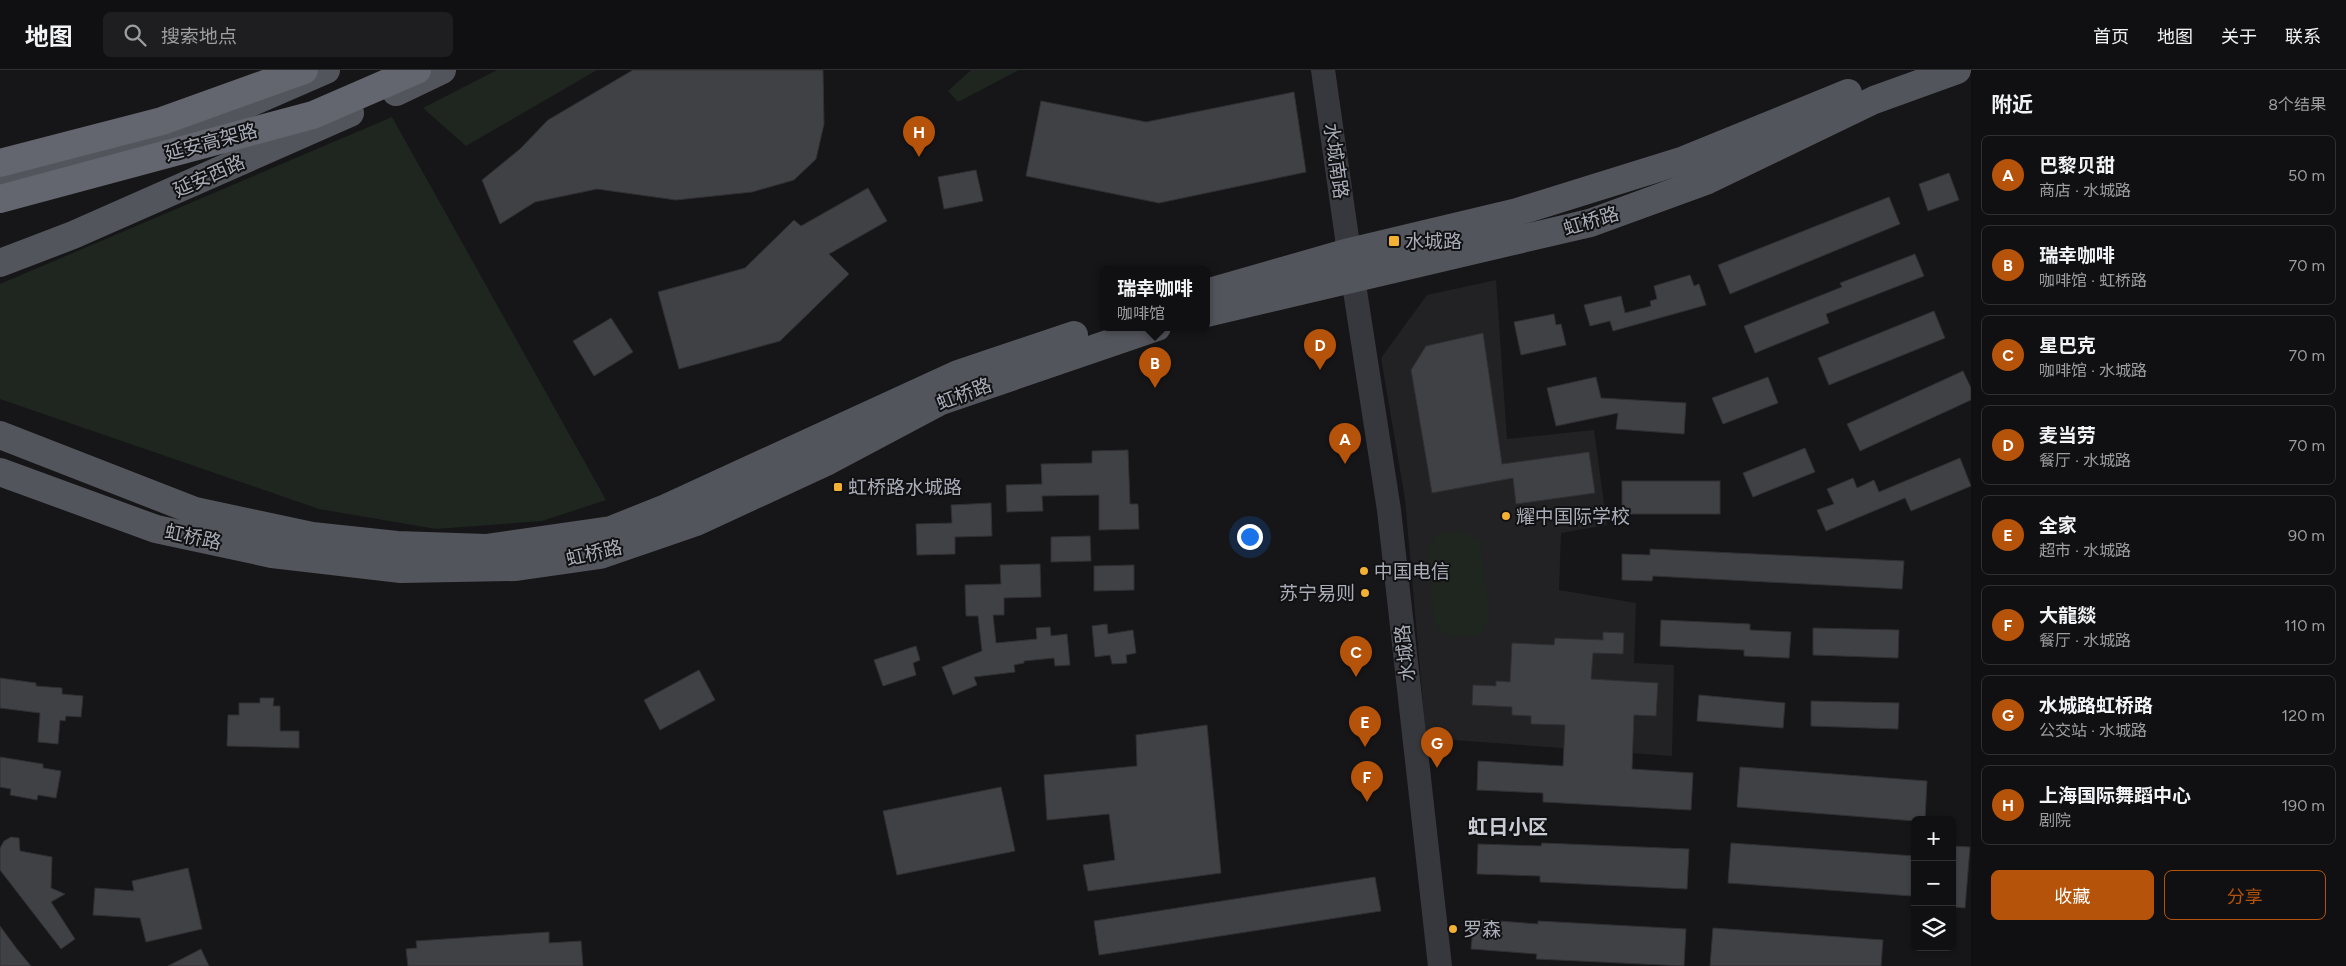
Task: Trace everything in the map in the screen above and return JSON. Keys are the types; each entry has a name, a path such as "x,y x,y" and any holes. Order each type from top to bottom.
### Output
{"highway":[{"name":"延安高架路","path":"0,163 162,121 304,70"},
{"name":"延安高架路","path":"0,199 313,115 417,70"}],"main road":[{"path":"0,190 126,138 266,70"},
{"path":"0,212 326,70"},
{"name":"延安西路","path":"0,263 73,236 363,108 442,70"},
{"name":"虹桥路","path":"1210,292 1349,252 1517,212 1684,160 1906,70"},
{"name":"虹桥路","path":"1210,312 1354,280 1590,223 1708,180 1874,100 1957,70"},
{"name":"虹桥路","path":"0,435 195,510 312,536 397,545 486,548 612,530 666,508 958,374 1100,326"},
{"name":"虹桥路","path":"0,472 156,529 272,554 401,569 516,567 600,555 696,522 828,461 941,401 1145,331"}],"street":[{"name":"水城南路","path":"1323,70 1349,252"},
{"name":"水城路","path":"1349,252 1389,510 1440,966"}],"shaded area":[{"path":"497,70 597,70 466,146 423,108"},
{"path":"971,70 1019,70 958,102 948,91"},
{"path":"392,117 606,500 542,521 436,529 319,509 0,399 0,284"},
{"name":"耀中国际学校","path":"1496,280 1507,439 1594,430 1607,525 1561,533 1559,590 1636,603 1634,663 1674,665 1672,756 1426,738 1405,499 1381,358 1427,295"},
{"path":"1462,531 1480,540 1490,619 1479,635 1448,637 1435,625 1428,549 1438,533"}],"building":[{"path":"633,70 823,70 824,124 816,159 794,180 752,192 676,200 597,189 535,202 500,224 482,180 520,149 548,120"},
{"path":"1294,92 1306,172 1159,203 1026,176 1041,101 1146,122"},
{"path":"976,170 983,201 944,209 938,177"},
{"path":"1949,173 1959,200 1928,211 1919,184"},
{"path":"868,188 887,221 829,254 849,274 780,341 679,369 658,292 745,268 794,220 801,226"},
{"path":"1889,197 1900,224 1730,294 1718,265"},
{"path":"1915,254 1924,276 1826,314 1829,323 1755,353 1744,326 1842,287 1840,283"},
{"path":"1690,275 1694,286 1699,284 1706,305 1613,331 1610,321 1590,326 1584,305 1621,296 1625,313 1651,306 1650,301 1657,299 1654,286"},
{"path":"1934,311 1945,338 1829,385 1818,358"},
{"path":"1554,314 1556,325 1561,324 1566,345 1521,355 1514,322"},
{"path":"611,318 633,352 594,376 573,341"},
{"path":"1483,333 1502,464 1589,452 1595,493 1516,504 1513,478 1432,493 1411,370 1426,346"},
{"path":"1963,371 1971,388 1971,400 1860,451 1847,424"},
{"path":"1596,377 1601,398 1686,403 1684,434 1616,429 1618,413 1556,426 1547,388"},
{"path":"1768,377 1778,403 1723,424 1712,398"},
{"path":"1805,448 1815,472 1753,497 1743,473"},
{"path":"1128,450 1130,504 1138,504 1139,529 1099,530 1099,495 1042,496 1043,511 1007,512 1006,485 1042,484 1041,464 1092,463 1092,451"},
{"path":"1960,458 1971,486 1911,511 1905,498 1826,531 1817,510 1834,504 1827,489 1853,478 1857,488 1874,480 1879,492"},
{"path":"1622,481 1720,481 1720,514 1622,514"},
{"path":"991,503 992,536 955,537 955,554 917,555 916,524 952,523 951,505"},
{"path":"1090,536 1091,561 1051,562 1051,537"},
{"path":"1650,549 1904,561 1902,589 1653,576 1652,581 1622,580 1622,554 1650,555"},
{"path":"1040,564 1041,597 1004,598 1004,615 993,615 996,643 1037,639 1036,628 1050,627 1051,636 1067,634 1070,665 1055,666 1054,658 1024,661 1024,663 1014,665 1015,672 974,677 977,685 953,695 942,667 982,651 978,616 966,616 965,585 1001,584 1000,565"},
{"path":"1134,565 1134,590 1094,591 1094,566"},
{"path":"1661,620 1750,624 1750,630 1791,632 1789,658 1744,656 1744,650 1660,646"},
{"path":"1107,624 1108,634 1133,630 1136,653 1126,655 1127,663 1112,664 1110,655 1095,657 1092,626"},
{"path":"1813,628 1899,630 1898,658 1813,655"},
{"path":"1603,632 1624,633 1623,654 1593,653 1591,679 1658,683 1656,716 1634,715 1632,769 1693,773 1691,810 1543,802 1543,793 1477,790 1478,761 1563,766 1565,725 1531,724 1531,716 1512,715 1512,707 1472,705 1473,685 1496,686 1496,681 1510,682 1512,643 1554,645 1555,638 1603,640"},
{"path":"916,646 920,660 913,663 916,675 883,686 874,660"},
{"path":"699,670 715,700 660,730 644,700"},
{"path":"0,678 36,683 36,686 62,688 62,694 83,696 81,717 66,716 65,721 60,720 58,744 38,742 40,713 0,708"},
{"path":"1699,695 1785,703 1783,728 1697,721"},
{"path":"260,698 274,698 273,706 280,706 280,731 299,731 299,748 227,746 228,715 239,715 239,703 260,703"},
{"path":"1811,701 1899,703 1898,729 1811,726"},
{"path":"1207,725 1221,873 1088,891 1083,865 1115,860 1109,814 1047,820 1044,775 1137,766 1136,735"},
{"path":"0,757 43,764 43,768 61,771 56,798 38,795 37,800 10,795 11,789 0,787"},
{"path":"1740,767 1927,781 1925,816 1911,816 1911,821 1737,807"},
{"path":"1001,787 1015,851 897,875 883,811"},
{"path":"11,837 19,838 20,851 52,857 51,888 65,894 51,902 75,939 61,949 0,870 0,848 4,841"},
{"path":"1542,843 1689,849 1687,889 1540,882 1540,876 1477,874 1478,844 1541,846"},
{"path":"1731,843 1911,856 1911,896 1728,883"},
{"path":"1956,846 1970,847 1965,908 1956,907"},
{"path":"188,868 202,929 146,942 140,918 93,915 95,888 134,891 132,881"},
{"path":"1375,877 1381,911 1099,955 1094,921"},
{"path":"1474,919 1538,924 1538,921 1686,929 1684,966 1536,959 1537,954 1471,949"},
{"path":"0,926 17,949 31,966 0,966"},
{"path":"1713,928 1883,940 1881,966 1710,966"},
{"path":"549,932 549,943 581,941 583,966 408,966 406,949 417,948 416,941"},
{"path":"201,949 209,966 168,966"}],"place":[{"name":"上海国际舞蹈中心","path":"919,157"},
{"name":"水城路","path":"1394,241"},
{"name":"麦当劳","path":"1320,370"},
{"name":"瑞幸咖啡","path":"1155,388"},
{"name":"巴黎贝甜","path":"1345,464"},
{"name":"虹桥路水城路","path":"838,487"},
{"name":"耀中国际学校","path":"1506,516"},
{"name":"中国电信","path":"1364,571"},
{"name":"苏宁易则","path":"1365,593"},
{"name":"星巴克","path":"1356,677"},
{"name":"全家","path":"1365,747"},
{"name":"水城路虹桥路","path":"1437,768"},
{"name":"大龍燚","path":"1367,802"},
{"name":"罗森","path":"1453,929"}],"district":[{"name":"虹日小区","path":"1508,827"}]}
